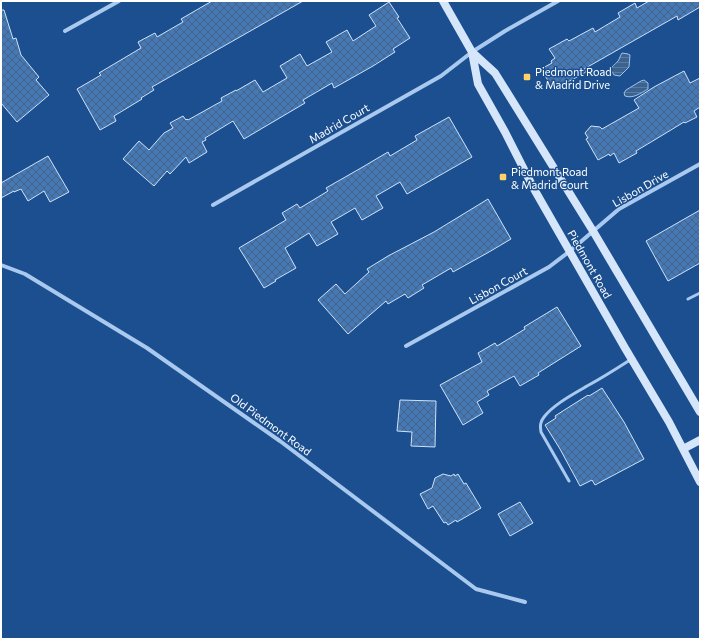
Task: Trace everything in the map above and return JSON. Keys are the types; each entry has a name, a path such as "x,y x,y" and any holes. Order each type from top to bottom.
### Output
{"main road":[{"name":"Piedmont Road","path":"443,1 472,52 495,73 593,231 700,412"},
{"name":"Piedmont Road","path":"472,52 478,84 505,132 534,189 669,422 700,482"},
{"path":"683,449 700,440"}],"street":[{"path":"65,31 118,1"},
{"name":"Madrid Court","path":"213,205 441,76 472,52 505,31 558,1"},
{"name":"Lisbon Drive","path":"593,231 618,209 700,164"},
{"name":"Lisbon Court","path":"406,346 545,269 570,251 593,231"},
{"name":"Old Piedmont Road","path":"1,265 25,274 147,348 280,441 476,589 525,602"}],"lane":[{"path":"688,299 700,293"},
{"path":"569,481 541,432 540,426 543,418 554,407 632,359"}],"water":[{"path":"622,53 630,55 629,67 620,76 614,75 611,68 618,61"},
{"path":"644,80 648,83 648,89 634,96 625,96 624,93 626,90"}],"building":[{"path":"212,1 303,1 152,87 154,90 114,116 116,121 100,130 77,89 101,75 99,73 141,48 138,42 155,33 157,37 183,22 181,19"},
{"path":"649,1 700,1 700,7 678,20 677,16 584,69 586,72 553,89 541,69 552,63 551,61 555,58 549,49 567,39 569,41 593,28 595,32 620,17 618,13 635,3 637,8"},
{"path":"389,2 410,38 393,49 395,52 373,66 334,88 332,83 303,100 305,103 244,139 233,121 205,138 206,140 202,142 207,152 189,163 186,157 170,174 167,171 154,186 123,159 139,141 149,150 164,133 173,128 170,123 183,116 186,120 188,120 222,101 221,98 255,80 263,92 287,78 280,66 300,54 307,66 332,52 326,42 347,30 353,41 376,26 369,15"},
{"path":"1,10 4,10 13,39 16,38 21,55 39,77 36,80 49,95 17,122 1,103"},
{"path":"684,71 690,83 700,78 700,107 694,111 697,117 685,123 684,122 619,163 614,153 598,160 586,139 588,138 585,133 591,126 600,127 602,129 639,108 634,100 654,87"},
{"path":"449,117 472,157 407,194 400,182 376,196 383,208 362,220 355,208 331,222 338,234 317,246 309,233 285,248 296,268 264,288 239,248 286,220 282,213 297,204 300,208 328,191 326,188 388,152 390,156 417,140 415,136"},
{"path":"48,156 69,192 50,202 44,191 28,201 21,189 1,198 1,183"},
{"path":"488,199 511,239 453,272 451,268 422,285 424,288 408,298 405,294 388,304 386,301 348,334 318,300 336,284 345,294 369,272 367,269 388,256 434,232"},
{"path":"700,210 700,263 668,281 646,241"},
{"path":"557,307 581,346 538,373 539,375 520,386 514,376 487,391 489,395 477,402 483,413 463,425 440,385 482,362 478,353 495,343 497,346 525,329 524,327"},
{"path":"602,388 624,422 644,459 595,485 592,480 580,486 545,425 556,418 555,416"},
{"path":"400,400 436,401 435,447 411,446 412,432 397,431"},
{"path":"443,474 451,476 454,474 455,476 458,474 464,484 466,483 481,508 457,522 456,520 448,525 446,522 444,523 433,506 428,509 420,494 432,488 435,478"},
{"path":"520,502 533,523 510,536 498,514"}],"place":[{"name":"Piedmont Road & Madrid Drive","path":"527,77"},
{"name":"Piedmont Road & Madrid Court","path":"503,177"}]}
